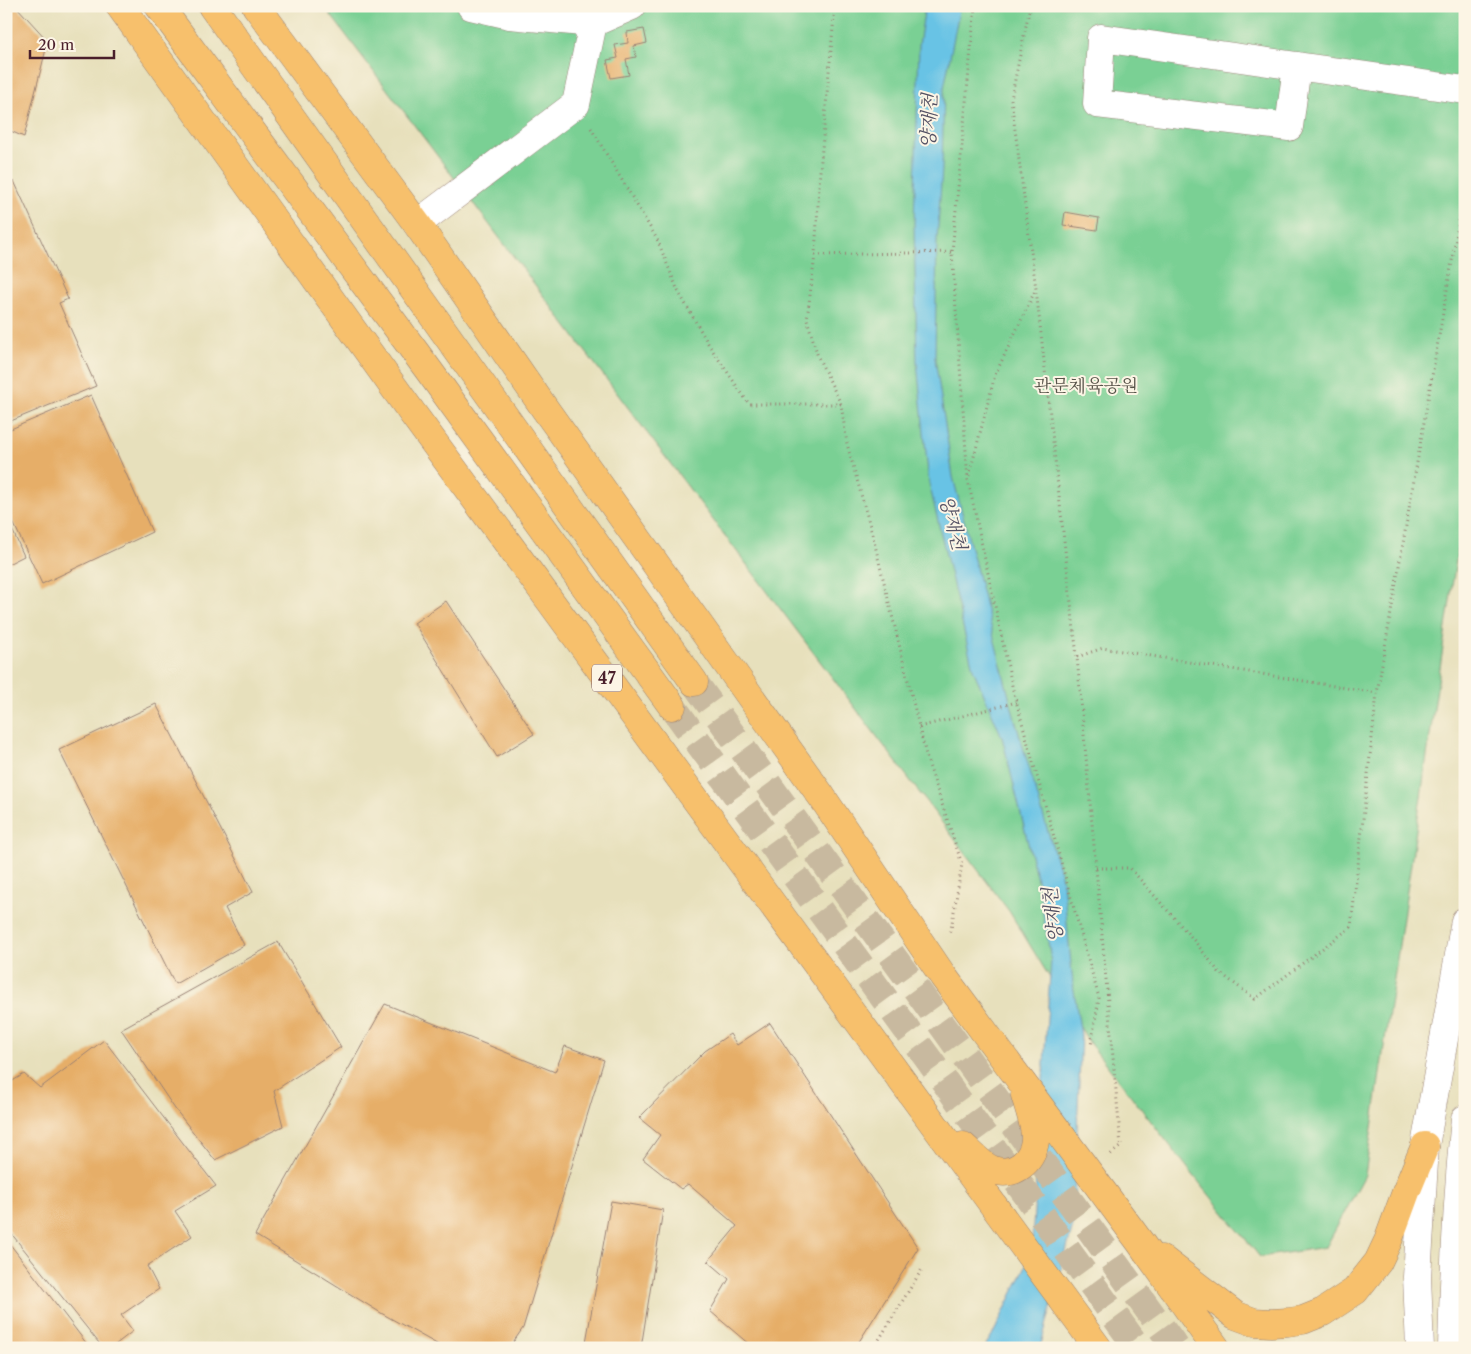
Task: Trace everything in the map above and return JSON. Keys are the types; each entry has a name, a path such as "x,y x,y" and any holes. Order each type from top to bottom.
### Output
{"highway":[{"name":"47","path":"120,6 419,422 1098,1348"},
{"path":"160,6 672,706"},
{"path":"212,6 694,682"},
{"path":"256,6 417,224 545,409 822,797 943,976 1216,1348"},
{"path":"926,1113 988,1167 1001,1171 1016,1169 1028,1160 1034,1142 1033,1127 1022,1082"},
{"path":"1140,1242 1234,1315 1254,1322 1271,1324 1303,1320 1332,1308 1355,1291 1367,1276 1388,1241 1425,1146"}],"street":[{"path":"471,6 510,15 593,23 632,6"},
{"path":"417,224 576,104 593,23"},
{"path":"1296,66 1289,127 1097,104 1100,38 1465,90"},
{"path":"1420,1348 1417,1277 1425,1146 1465,921"},
{"path":"1452,1348 1453,1280 1459,1179 1465,1119"}],"path":[{"path":"835,6 820,171 815,255 807,318 818,357 841,404 847,444 873,537 927,759 962,864 943,976"},
{"path":"975,6 952,252 968,480 1017,702 1099,998 1091,1045"},
{"path":"1030,6 1012,100 1036,289 1078,657 1122,1146 1089,1174"},
{"path":"576,104 657,239 682,298 709,345 749,404 841,404"},
{"path":"1096,868 1130,868 1192,938 1219,972 1255,999 1351,927 1377,693 1465,186"},
{"path":"815,255 952,252"},
{"path":"968,480 995,375 1036,289"},
{"path":"1078,657 1103,648 1377,693"},
{"path":"919,727 1017,702"},
{"path":"874,1348 922,1269"}],"green space":[{"name":"관문체육공원","path":"324,6 1465,6 1465,499 1365,1175 1326,1247 1260,1257 1194,1176 1091,1045 1009,911"}],"water":[{"name":"양재천","path":"925,6 960,6 944,88 942,169 937,240 935,358 953,477 1015,720 1063,882 1073,984 1081,1035 1073,1226 1040,1348 984,1348 994,1332 1031,1255 1051,960 1039,888 1002,737 973,669 929,483 917,363 914,224 919,45"}],"building":[{"path":"6,6 16,6 48,41 24,137 6,129"},
{"path":"644,29 647,43 634,46 636,57 626,59 629,75 611,78 607,60 618,58 615,45 628,43 627,32"},
{"path":"14,181 68,299 59,303 96,386 6,423 6,184"},
{"path":"1065,212 1099,218 1097,230 1063,225"},
{"path":"91,395 152,532 42,584 6,507 6,431"},
{"path":"6,516 24,556 6,565"},
{"path":"446,601 534,734 497,757 414,623"},
{"path":"156,704 253,892 225,908 244,945 175,984 59,750"},
{"path":"278,942 341,1047 274,1091 283,1126 215,1160 175,1109 121,1029"},
{"path":"385,1004 555,1072 565,1046 604,1060 523,1328 509,1348 444,1348 381,1313 255,1235"},
{"path":"770,1023 918,1248 855,1348 748,1348 750,1345 710,1311 729,1279 708,1261 737,1226 688,1184 681,1189 643,1159 660,1135 639,1118 705,1051 730,1034 737,1045"},
{"path":"104,1040 216,1186 175,1211 192,1236 147,1266 159,1289 121,1315 133,1331 111,1348 103,1348 6,1227 6,1085 24,1074 40,1088"},
{"path":"611,1201 663,1210 641,1348 585,1348"},
{"path":"6,1239 90,1348 6,1348"}],"tunnel":[{"path":"694,682 1176,1348"},
{"path":"672,706 1138,1348"}]}
